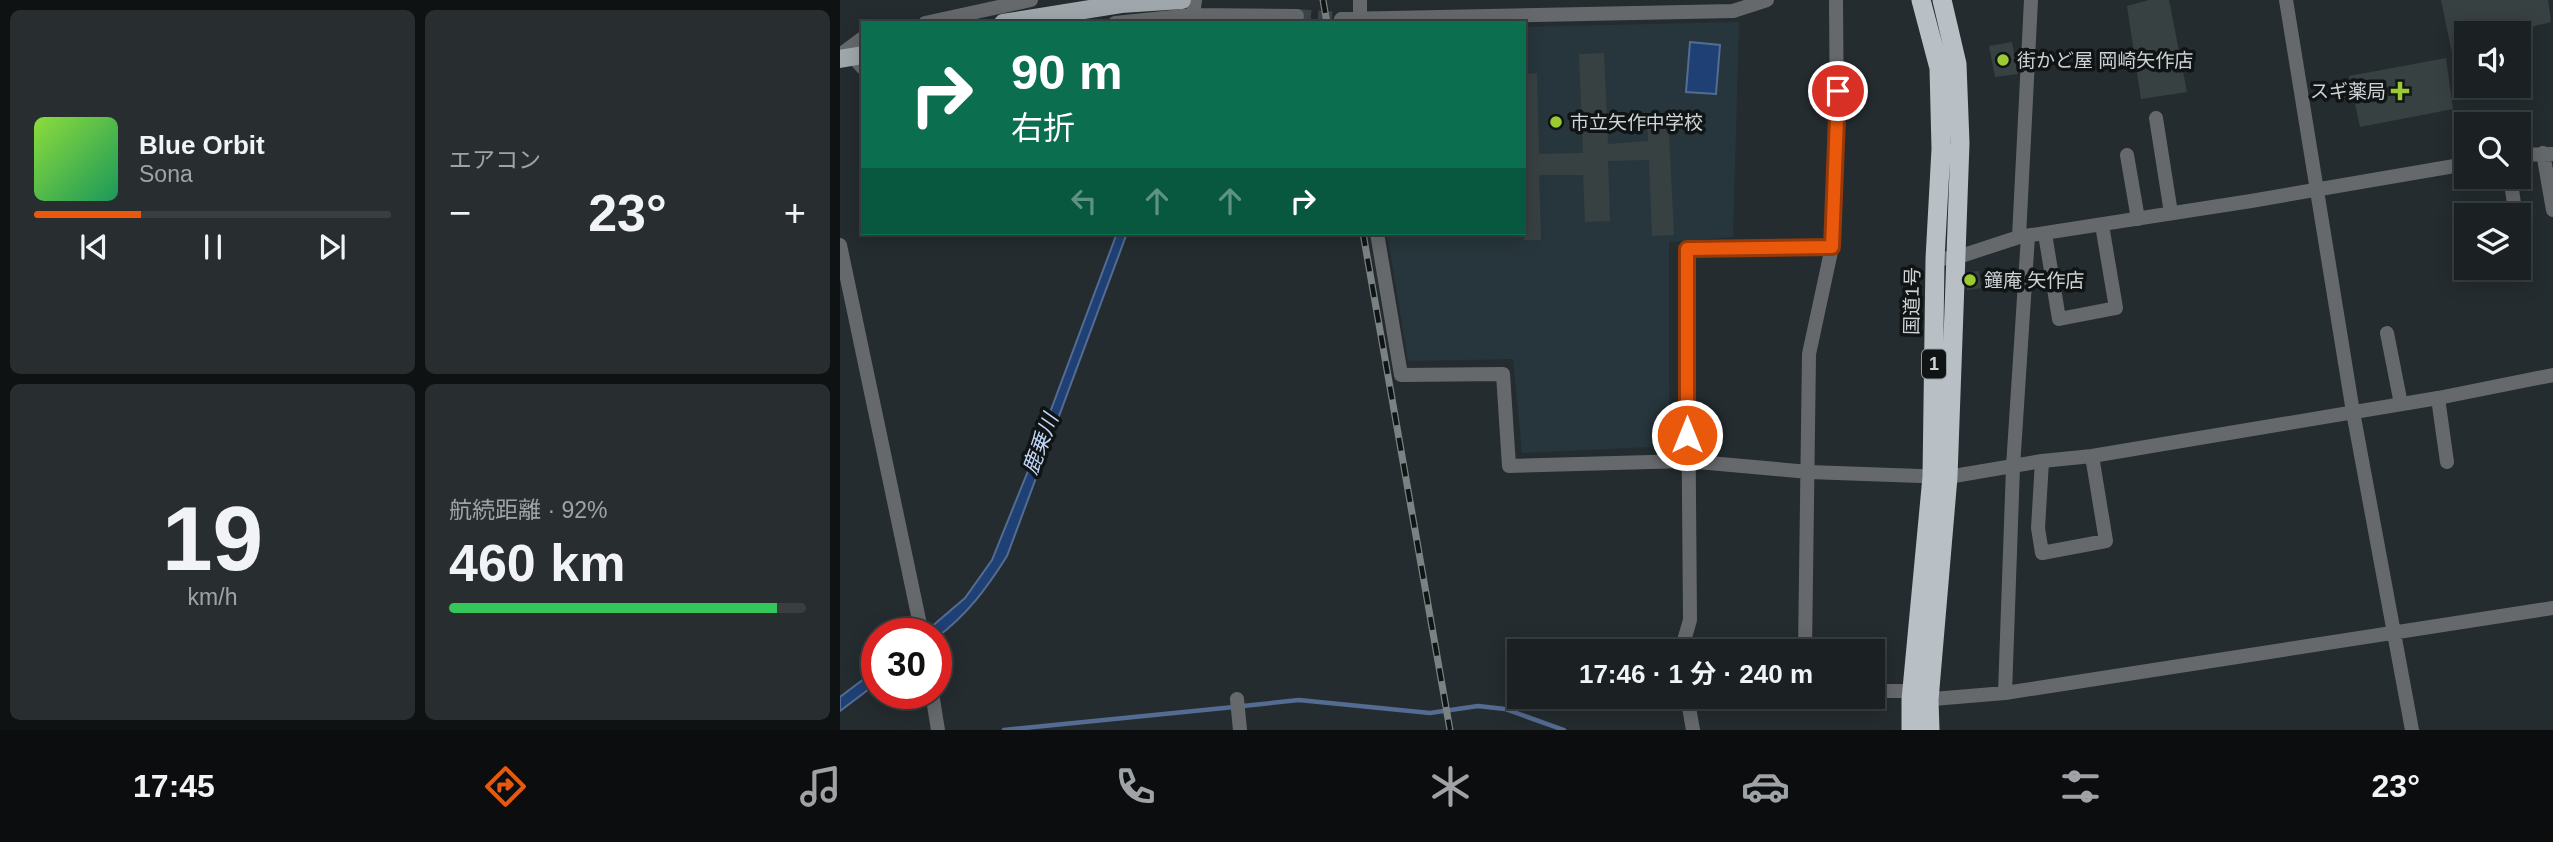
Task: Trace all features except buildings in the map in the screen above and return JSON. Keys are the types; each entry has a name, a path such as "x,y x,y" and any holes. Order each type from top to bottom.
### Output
{"highway":[{"name":"国道1号","path":"1911,730 1917,697 1940,477 1945,259 1939,68 1921,0"},
{"name":"国道1号","path":"1942,0 1956,64 1960,143 1945,259"},
{"name":"国道1号","path":"1917,697 1930,730"}],"main road":[{"path":"1015,21 1121,4 1182,0"}],"street":[{"path":"934,21 1031,0"},
{"path":"1360,0 1360,19"},
{"path":"1342,21 1733,11 1767,0"},
{"path":"1805,639 1810,472 1809,354 1832,247 1837,135 1836,0"},
{"path":"2005,693 2031,0"},
{"path":"2286,0 2353,412 2412,730"},
{"path":"1125,21 1194,7 1227,17 1297,16"},
{"path":"852,59 861,42"},
{"path":"2156,118 2171,213"},
{"path":"2548,154 2553,210"},
{"path":"2127,155 2138,219"},
{"path":"1945,259 2024,236 2454,166"},
{"path":"2045,234 2059,319 2116,308 2102,225"},
{"path":"1377,235 1401,375 1503,373 1509,466 1688,461 1810,472 1940,477 2092,456 2438,398 2553,374"},
{"path":"840,245 919,618"},
{"path":"1684,639 1690,620 1687,249 1832,247"},
{"path":"2387,333 2401,404"},
{"path":"2438,398 2447,462"},
{"path":"2042,461 2038,528 2042,552 2106,541 2092,456"},
{"path":"1885,693 1917,697 2005,693 2553,608"},
{"path":"1237,699 1240,730"},
{"path":"935,709 938,730"},
{"path":"1689,709 1693,730"}],"shaded area":[{"path":"1739,22 1733,237 1669,242 1669,446 1522,453 1513,359 1408,361 1387,235 1526,235 1526,27"}],"water":[{"path":"1690,42 1720,45 1716,94 1686,92"},
{"name":"鹿乗川","path":"1116,235 1126,235 1007,556 984,590 957,620 952,624 952,618 942,618 965,598 992,560"},
{"path":"861,681 861,695 840,711 840,697"}],"waterway":[{"path":"1243,706 1299,700 1430,713 1478,706 1505,709 1564,730"},
{"path":"1004,730 1234,707"}],"tunnel":[{"path":"1297,16 1341,19"}],"railway":[{"path":"1323,0 1327,21"},
{"path":"1363,235 1450,730"}],"place":[{"name":"街かど屋 岡崎矢作店","path":"2003,60"},
{"name":"スギ薬局","path":"2400,91"},
{"name":"市立矢作中学校","path":"1556,122"},
{"name":"鐘庵 矢作店","path":"1970,280"}],"route":[{"path":"1687,435 1687,249 1832,247 1838,91"}]}
